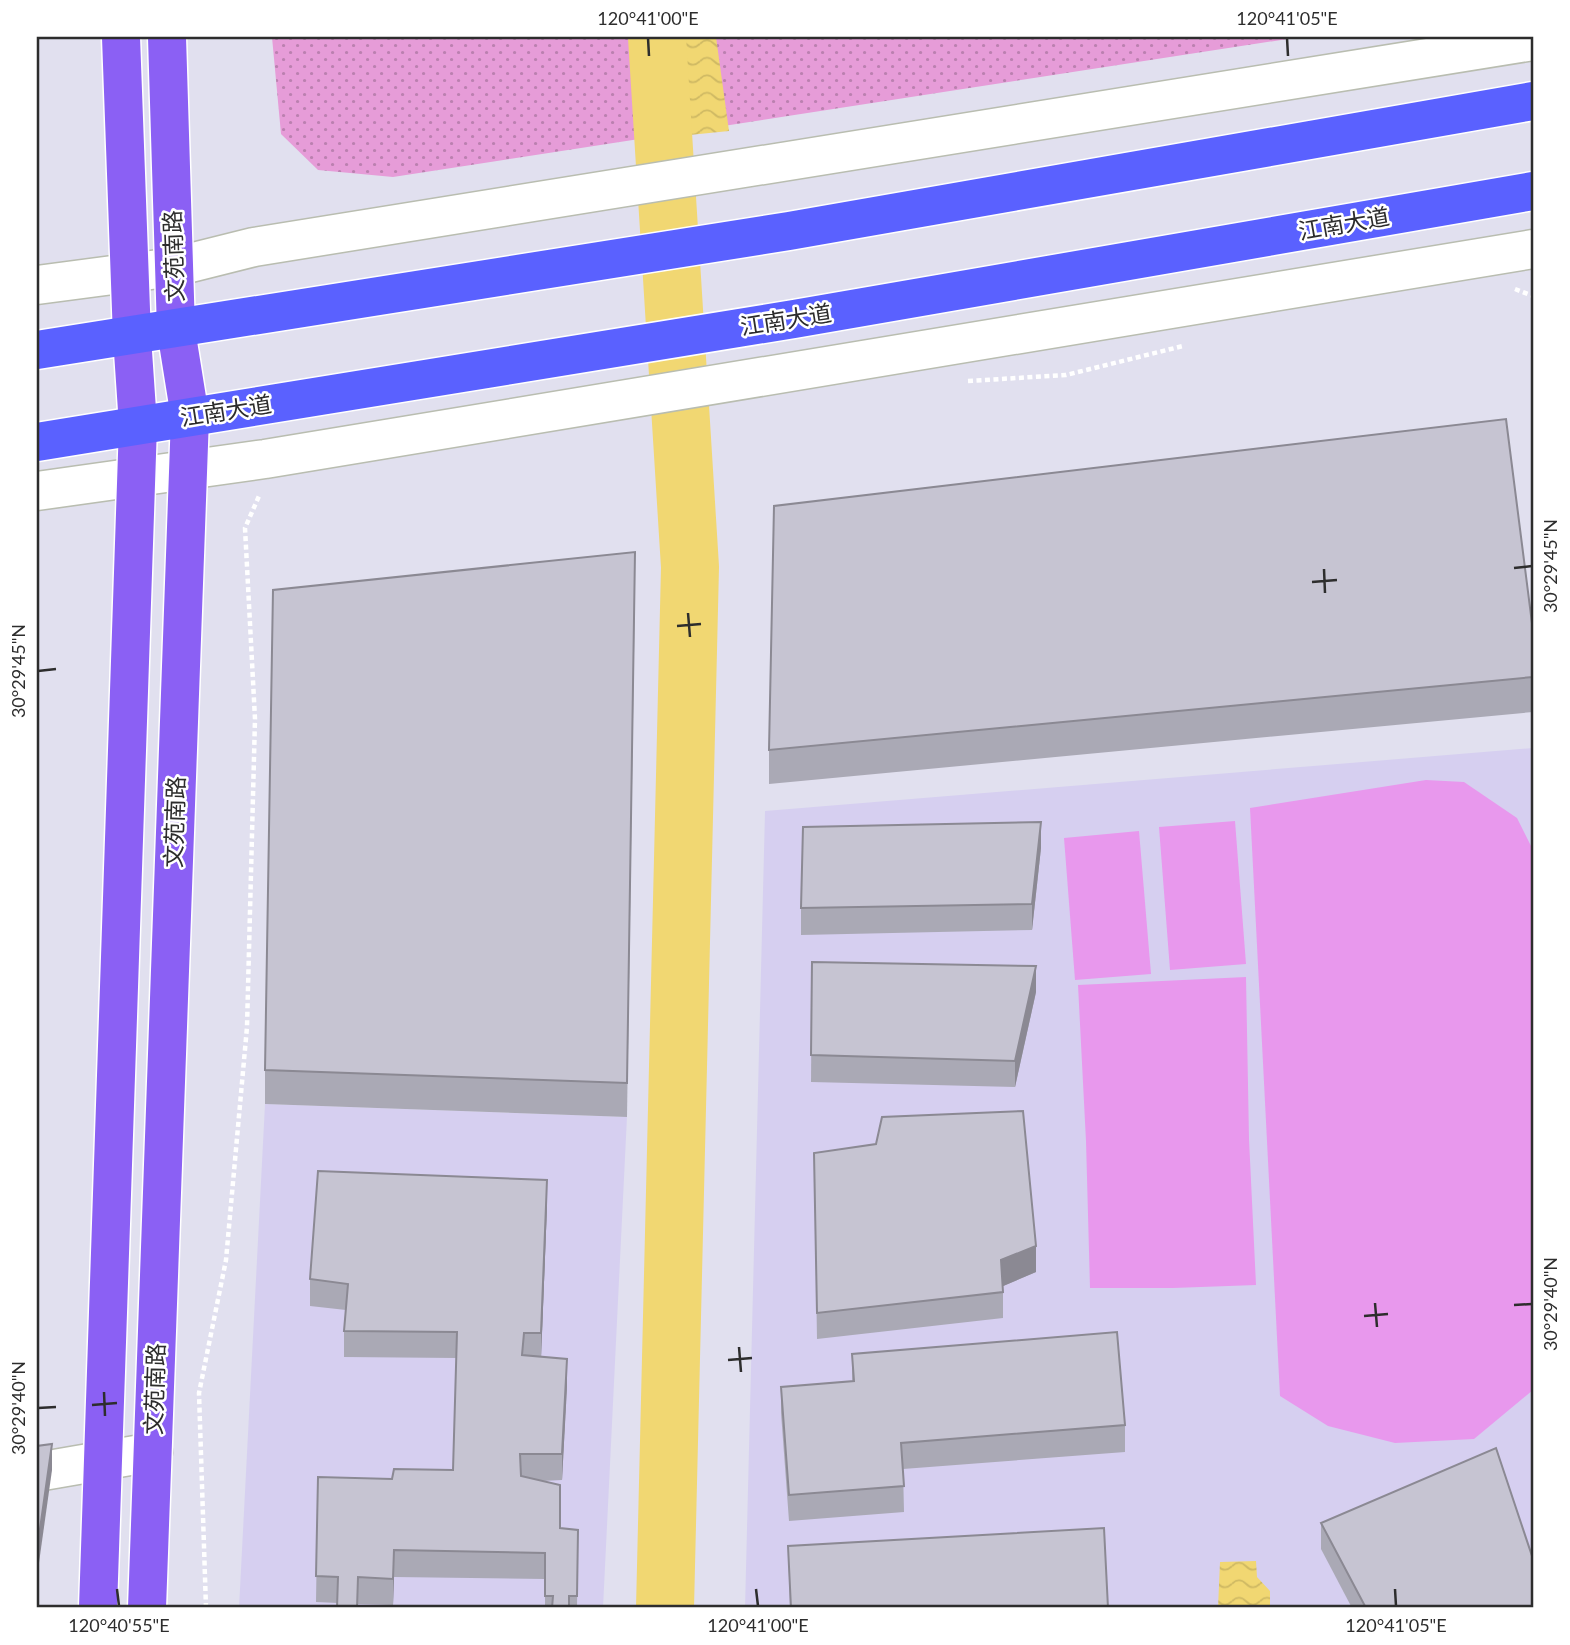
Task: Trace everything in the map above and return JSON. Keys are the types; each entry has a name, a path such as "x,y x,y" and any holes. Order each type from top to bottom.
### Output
{"highway":[{"path":"37,350 789,231 1533,101"},
{"name":"江南大道","path":"37,442 794,319 1533,191"}],"main road":[{"name":"文苑南路","path":"98,1608 138,425 132,337 121,37"},
{"name":"文苑南路","path":"147,1608 190,417 176,330 167,37"}],"street":[{"path":"37,285 174,267 254,247 1533,41"},
{"path":"37,491 278,457 1533,249"},
{"path":"37,1472 153,1452"}],"path":[{"path":"1504,285 1533,296"},
{"path":"206,1608 199,1393 226,1259 247,1027 255,719 244,528 260,493"}],"shaded area":[{"path":"272,37 1300,37 393,177 318,170 281,134"},
{"path":"1533,748 1533,1608 745,1608 765,811"},
{"path":"1426,780 1464,782 1517,818 1533,850 1533,1390 1474,1439 1395,1443 1328,1426 1280,1396 1250,808"},
{"path":"1235,821 1246,964 1170,970 1159,827"},
{"path":"1139,831 1151,974 1075,980 1064,838"},
{"path":"1246,977 1249,1139 1256,1285 1090,1288 1078,985"},
{"path":"265,1104 627,1117 603,1608 239,1608"}],"water":[{"path":"638,37 716,37 729,131 650,139"},
{"path":"1256,1561 1257,1577 1270,1591 1270,1608 1218,1608 1220,1562"}],"building":[{"path":"1506,419 1533,631 1533,677 769,750 774,506"},
{"path":"635,552 627,1083 265,1070 273,590"},
{"path":"1041,822 1032,904 801,908 803,827"},
{"path":"812,962 1036,966 1015,1061 811,1055"},
{"path":"1023,1111 1036,1246 1001,1260 1003,1292 817,1313 814,1153 876,1144 882,1117"},
{"path":"318,1171 547,1180 541,1333 524,1333 522,1355 567,1359 562,1454 520,1454 521,1476 560,1485 560,1528 578,1530 577,1596 569,1596 569,1608 552,1608 553,1596 545,1596 545,1553 394,1550 393,1579 358,1577 357,1608 337,1608 338,1577 316,1576 318,1477 392,1479 394,1469 453,1470 457,1332 344,1331 348,1284 310,1279"},
{"path":"1117,1332 1125,1425 901,1443 904,1486 789,1495 781,1387 854,1381 852,1354"},
{"path":"52,1444 37,1550 37,1446"},
{"path":"1496,1448 1533,1559 1533,1608 1366,1608 1321,1523"},
{"path":"1104,1528 1108,1608 791,1608 788,1546"}],"waterway":[{"path":"657,37 690,567 665,1608"}]}
